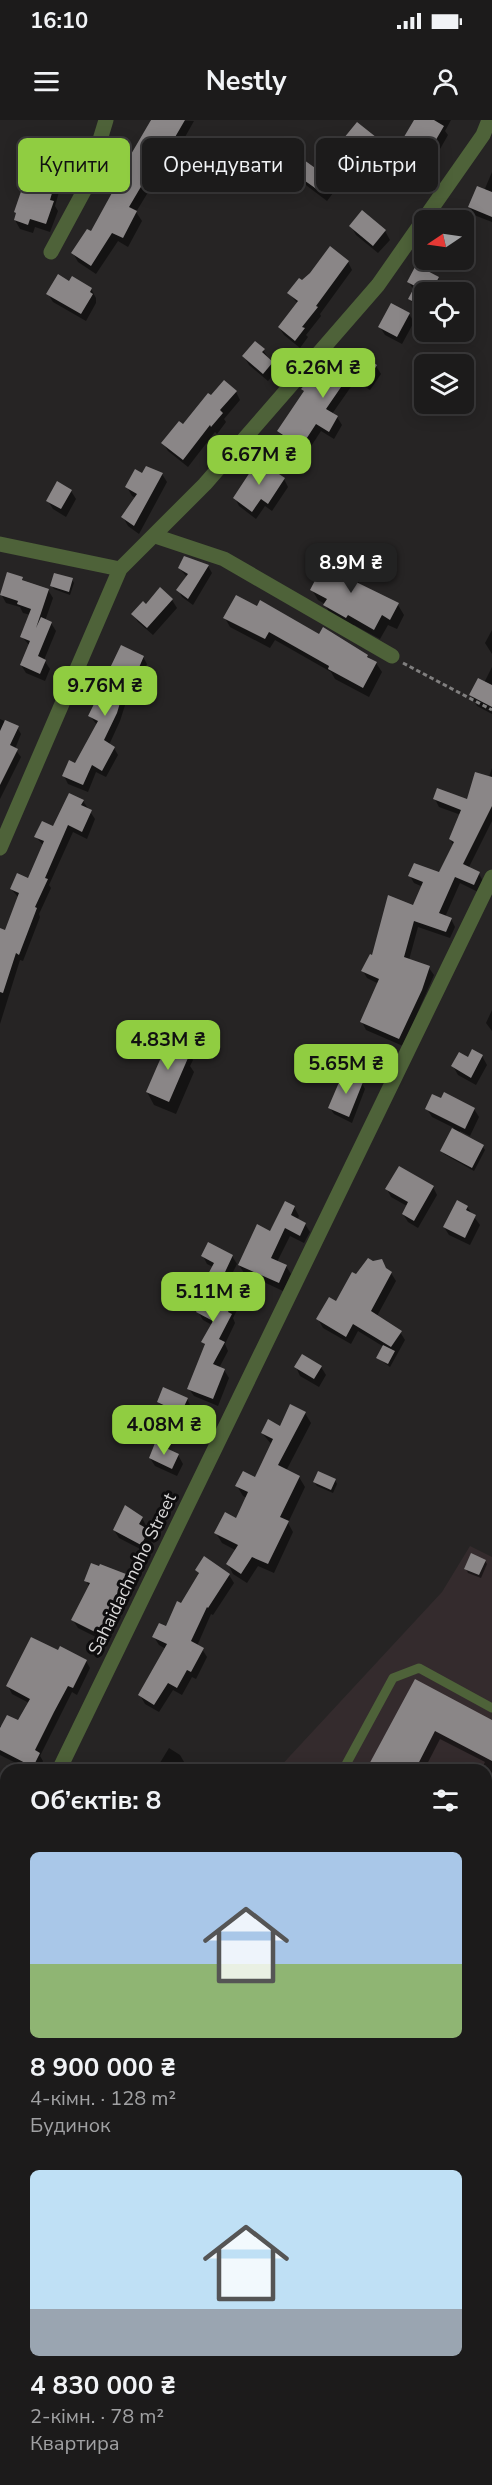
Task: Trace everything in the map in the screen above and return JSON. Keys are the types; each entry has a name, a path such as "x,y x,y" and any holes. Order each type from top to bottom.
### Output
{"street":[{"path":"51,252 85,189 106,120"},
{"path":"0,848 120,569 156,536 205,484 378,285 483,135 489,120"},
{"path":"156,536 224,559 392,656"},
{"path":"0,544 120,569"},
{"name":"Sahaidachnoho Street","path":"62,1764 492,877"}],"lane":[{"path":"346,1764 393,1678 419,1668 492,1708"}],"path":[{"path":"392,656 492,710"}],"shaded area":[{"path":"470,1546 492,1557 492,1764 283,1764 442,1592"}],"building":[{"path":"151,120 185,120 175,138 142,138 142,185 129,207 137,211 123,238 112,233 91,266 71,253 87,229 91,231 112,192 130,192 130,156"},
{"path":"414,120 434,120 444,126 437,138 403,138"},
{"path":"357,122 377,138 344,138"},
{"path":"304,160 316,169 316,189 304,180"},
{"path":"477,186 492,192 492,217 468,207"},
{"path":"21,192 52,192 50,200 54,201 46,224 30,219 28,225 14,220 16,213 14,212"},
{"path":"362,210 386,230 373,246 349,226"},
{"path":"330,246 349,261 316,306 318,307 302,327 305,328 295,341 278,327 298,301 287,293 299,278 302,280 310,273"},
{"path":"414,269 426,270 439,277 436,282 414,282 414,286 407,282"},
{"path":"58,274 69,281 72,276 92,288 90,292 93,294 81,314 46,294"},
{"path":"414,288 414,302 408,299"},
{"path":"391,303 410,313 397,337 378,327"},
{"path":"255,341 265,349 262,352 273,362 263,374 242,356"},
{"path":"351,348 377,365 366,383 350,374 326,409 338,416 329,432 316,424 301,447 277,431 304,391 301,389 313,375 328,385"},
{"path":"224,380 237,391 220,410 223,413 211,427 210,425 183,460 161,443 179,421 183,424 208,393 211,395"},
{"path":"258,460 285,478 268,504 261,499 252,512 233,498"},
{"path":"146,466 163,473 134,526 121,517 137,494 125,487 135,469 142,473"},
{"path":"57,481 72,490 61,509 46,501"},
{"path":"334,552 357,565 350,579 399,603 390,620 382,615 374,630 348,615 346,618 323,605 327,599 310,590 323,565 327,566"},
{"path":"184,556 209,565 188,599 176,590 188,574 178,568"},
{"path":"7,572 49,589 36,628 41,617 52,622 38,656 46,660 40,674 20,665 30,641 20,637 31,609 17,604 18,601 0,595"},
{"path":"54,573 73,578 69,592 50,586"},
{"path":"160,587 173,599 147,628 131,614 143,601 146,604"},
{"path":"236,595 257,606 260,600 319,634 323,627 368,655 367,657 377,662 363,688 269,632 265,639 223,618"},
{"path":"121,645 144,656 134,679 128,676 117,713 104,740 115,747 102,771 92,765 83,785 62,776 69,760 75,763 98,721 88,716 95,702 100,704 112,669 110,668"},
{"path":"478,678 492,685 492,707 469,695"},
{"path":"5,720 19,726 10,745 18,749 0,785 0,731"},
{"path":"475,772 492,777 492,806 463,864 480,872 474,885 455,877 439,913 452,918 446,932 414,921 404,957 430,966 422,990 399,1039 360,1022 379,979 361,971 370,954 372,955 388,895 413,905 423,882 408,876 414,863 439,872 454,842 449,839 461,810 433,799 437,788 467,799"},
{"path":"69,793 84,800 81,805 92,810 82,832 68,825 45,878 48,879 35,907 37,908 19,955 16,953 3,993 0,992 0,928 5,930 19,893 10,889 17,873 28,878 44,841 34,837 42,821 53,826"},
{"path":"169,1039 187,1047 183,1056 188,1058 169,1102 146,1092"},
{"path":"472,1049 483,1055 471,1078 451,1066 459,1052 468,1057"},
{"path":"343,1073 363,1082 349,1117 328,1108"},
{"path":"444,1092 475,1108 465,1129 425,1109 432,1094 441,1098"},
{"path":"452,1128 484,1145 472,1168 440,1151"},
{"path":"399,1166 434,1186 414,1221 402,1214 408,1202 385,1189"},
{"path":"457,1200 468,1206 466,1210 476,1215 465,1238 443,1227"},
{"path":"285,1201 295,1206 291,1215 306,1223 300,1236 285,1228 271,1258 287,1265 279,1283 238,1265 257,1224 270,1231"},
{"path":"208,1242 233,1255 219,1285 237,1295 228,1312 232,1314 219,1339 225,1342 213,1364 225,1369 213,1399 187,1389 205,1344 201,1342 213,1321 196,1312 210,1285 206,1282 206,1278 214,1263 201,1256"},
{"path":"368,1258 373,1261 382,1259 386,1268 392,1272 371,1311 402,1331 391,1347 353,1324 346,1337 316,1319 329,1297 336,1301 352,1272 356,1274"},
{"path":"383,1345 395,1351 388,1364 376,1358"},
{"path":"302,1354 322,1366 314,1379 294,1367"},
{"path":"163,1387 188,1398 181,1413 157,1402"},
{"path":"290,1404 306,1412 278,1465 300,1476 280,1517 289,1521 268,1564 252,1557 241,1574 226,1564 238,1545 214,1533 225,1512 236,1518 248,1492 235,1486 243,1471 255,1477 273,1439 261,1433 268,1419 280,1426"},
{"path":"155,1443 179,1454 172,1469 149,1458"},
{"path":"318,1471 336,1479 331,1490 313,1482"},
{"path":"125,1505 143,1517 139,1524 149,1530 141,1545 113,1530"},
{"path":"471,1553 486,1560 479,1575 464,1569"},
{"path":"204,1556 230,1574 207,1607 191,1641 204,1648 191,1672 187,1670 177,1688 168,1683 154,1705 138,1695 167,1644 152,1637 159,1623 166,1626 177,1601 181,1603 199,1573 195,1570"},
{"path":"91,1563 126,1574 99,1634 71,1620 90,1583 84,1581"},
{"path":"31,1637 58,1650 60,1646 87,1660 73,1688 68,1686 54,1712 35,1750 40,1753 34,1764 27,1764 0,1750 0,1728 7,1715 18,1720 30,1699 6,1686"},
{"path":"415,1679 492,1720 492,1761 435,1731 418,1764 369,1764"}]}
